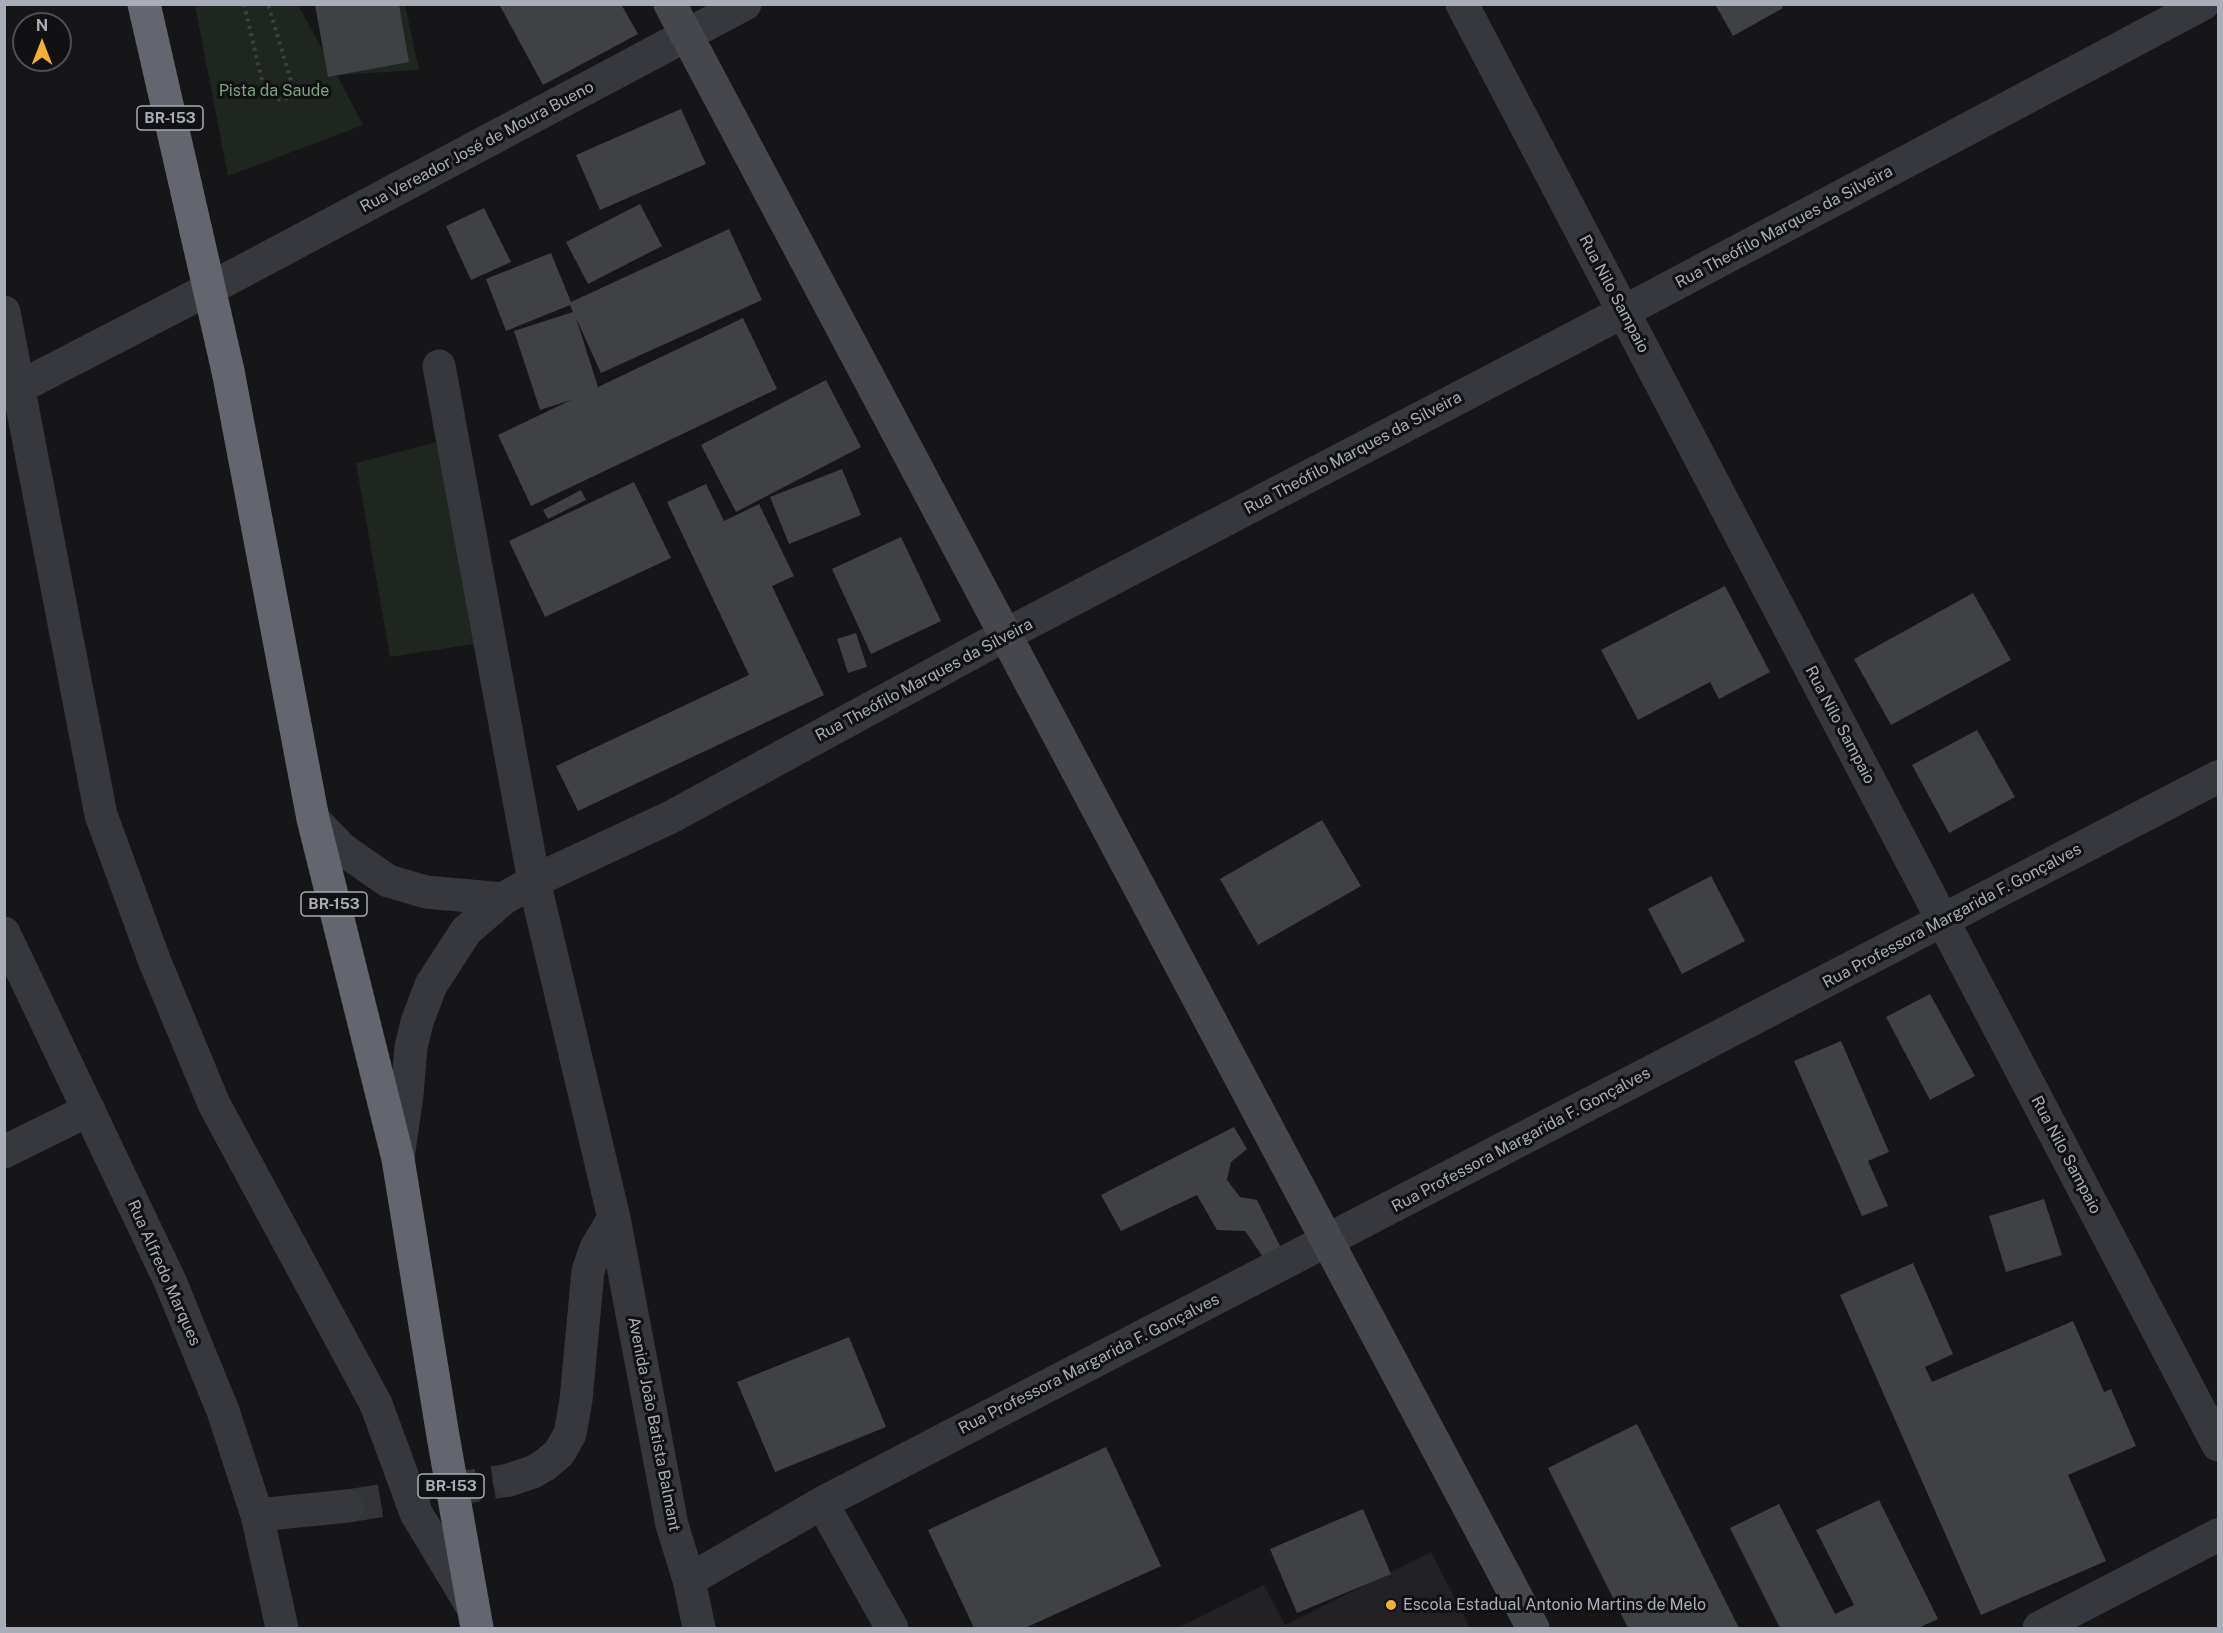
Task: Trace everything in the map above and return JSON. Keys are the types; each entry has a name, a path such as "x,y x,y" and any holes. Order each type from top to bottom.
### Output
{"highway":[{"name":"BR-153","path":"144,4 228,371 313,819 398,1159 475,1618"}],"street":[{"path":"670,4 1533,1629"},
{"name":"Rua Vereador José de Moura Bueno","path":"12,392 745,4"},
{"name":"Rua Nilo Sampaio","path":"1462,4 2218,1445"},
{"name":"Rua Theófilo Marques da Silveira","path":"398,1159 411,1047 431,985 466,931 502,899 534,881 671,817 1005,635 1623,312 2203,4"},
{"path":"4,312 12,392 101,815 154,962 214,1104 376,1404 416,1513 475,1618"},
{"name":"Avenida João Batista Balmant","path":"439,366 534,881 614,1218 672,1525 689,1581 699,1629"},
{"name":"Rua Professora Margarida F. Gonçalves","path":"689,1581 822,1503 2218,777"},
{"path":"313,819 342,849 388,881 426,892 502,899"},
{"name":"Rua Alfredo Marques","path":"4,933 178,1303 223,1411 257,1515 282,1629"},
{"path":"4,1152 89,1110"},
{"path":"509,1480 532,1473 545,1465 559,1453 570,1434 576,1400 588,1271 596,1248 614,1218"},
{"path":"822,1503 892,1629"},
{"path":"257,1515 348,1506"},
{"path":"2039,1629 2218,1535"}],"path":[{"path":"244,4 264,89 276,100 288,98 293,88 268,4"}],"shaded area":[{"name":"Escola Estadual Antonio Martins de Melo","path":"1431,1552 1470,1628 1178,1628 1264,1585 1285,1625"}],"green space":[{"name":"Pista da Saude","path":"195,5 298,5 335,72 318,5 405,5 419,70 337,75 363,125 228,176"},
{"path":"441,441 480,643 390,657 356,463"}],"building":[{"path":"499,4 621,4 638,34 543,85"},
{"path":"1715,4 1781,4 1783,8 1733,36"},
{"path":"315,5 399,5 409,62 328,77"},
{"path":"681,109 706,164 600,210 576,155"},
{"path":"640,204 662,246 588,284 566,242"},
{"path":"484,208 511,262 471,280 446,226"},
{"path":"729,229 762,300 601,373 576,318 598,387 743,318 777,389 531,506 498,435 571,400 540,410 514,331 573,312 570,305 506,331 486,279 551,253 571,302"},
{"path":"826,380 861,447 736,512 701,445"},
{"path":"842,469 861,515 789,544 770,497"},
{"path":"634,482 671,558 545,617 509,541"},
{"path":"706,484 724,521 759,504 794,576 772,586 824,695 578,811 556,766 749,675 667,502"},
{"path":"581,490 586,500 548,519 543,510"},
{"path":"901,537 941,621 871,654 832,569"},
{"path":"1725,586 1770,672 1719,699 1710,682 1638,720 1601,650"},
{"path":"1973,593 2011,660 1891,725 1854,659"},
{"path":"856,633 867,667 848,673 837,639"},
{"path":"1977,730 2015,797 1949,833 1912,765"},
{"path":"1322,820 1361,886 1258,945 1220,879"},
{"path":"1711,876 1745,941 1682,974 1648,909"},
{"path":"1930,994 1975,1076 1930,1100 1886,1017"},
{"path":"1841,1041 1889,1152 1868,1161 1888,1206 1862,1216 1794,1061"},
{"path":"1234,1127 1247,1149 1231,1162 1227,1180 1240,1197 1257,1200 1282,1250 1263,1257 1245,1231 1217,1230 1197,1195 1121,1231 1101,1195"},
{"path":"2044,1199 2062,1255 2006,1272 1989,1216"},
{"path":"1913,1263 1953,1354 1925,1367 1932,1382 2073,1321 2104,1392 2111,1389 2136,1446 2068,1475 2106,1561 1981,1615 1840,1295"},
{"path":"849,1337 886,1427 775,1472 737,1382"},
{"path":"1637,1424 1739,1628 1628,1628 1548,1468"},
{"path":"1106,1447 1161,1566 1025,1628 974,1628 928,1530"},
{"path":"1879,1500 1938,1619 1918,1628 1780,1628 1730,1528 1779,1504 1835,1614 1854,1605 1816,1530"},
{"path":"1363,1509 1391,1574 1297,1613 1270,1549"}],"tunnel":[{"path":"348,1506 509,1480"}],"place":[{"name":"Escola Estadual Antonio Martins de Melo","path":"1391,1605"}]}
